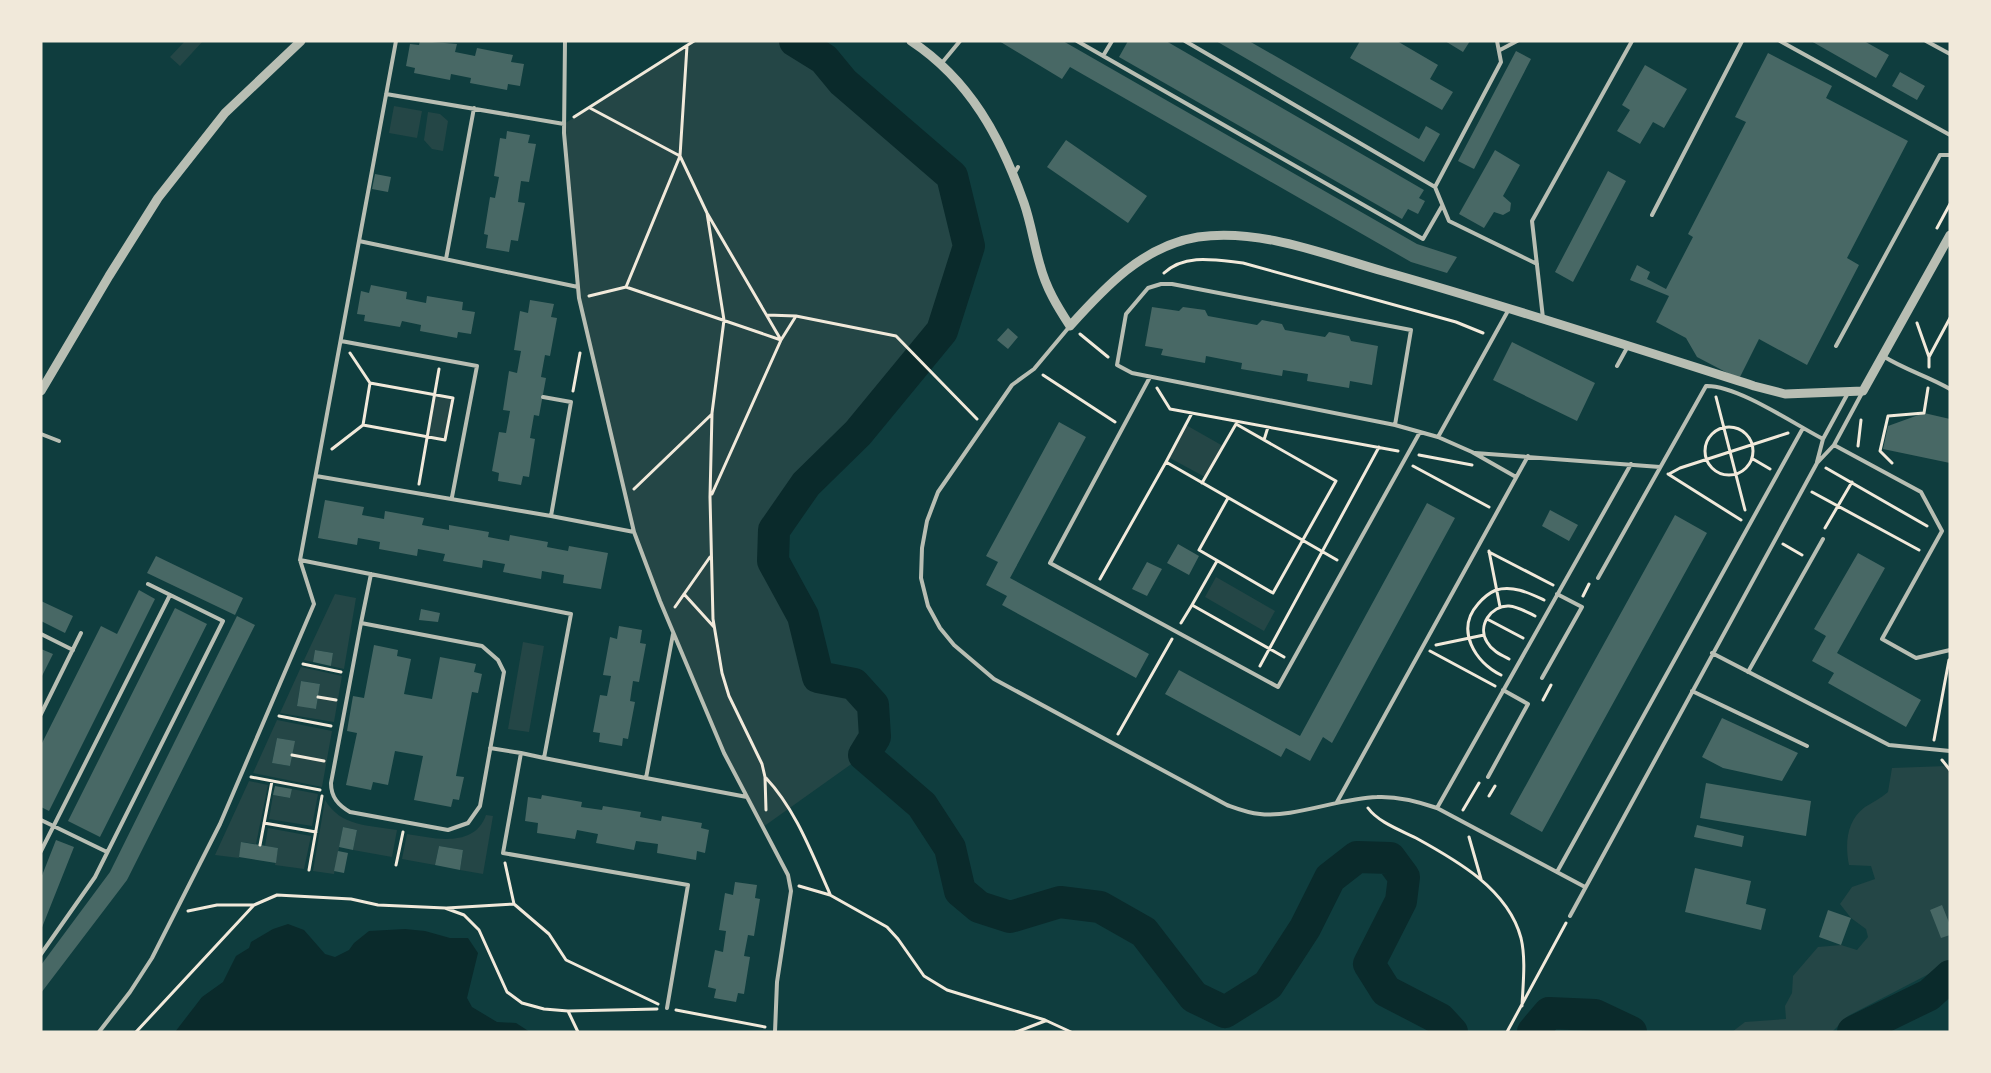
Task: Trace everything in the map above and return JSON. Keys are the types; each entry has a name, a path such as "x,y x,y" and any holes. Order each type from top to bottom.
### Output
{"street":[{"path":"41,391 158,198 225,112 301,41"},
{"path":"911,41 941,64 964,86 983,115 1013,176 1024,204 1040,266 1053,300 1070,326 1099,293 1125,270 1149,255 1172,244 1196,237 1216,235 1260,238 1285,243 1510,307 1754,386 1785,394 1863,391 1950,235"}],"lane":[{"path":"99,1032 130,992 152,958 220,824 314,604 300,560 396,41"},
{"path":"565,41 564,124 579,298 634,532 673,633 724,753 788,875 791,892 776,982 774,1030"},
{"path":"941,64 960,41"},
{"path":"1077,41 1423,239 1442,206"},
{"path":"1103,56 1112,41"},
{"path":"1185,41 1435,187 1449,221 1537,264"},
{"path":"1435,187 1501,62 1497,41"},
{"path":"1500,50 1517,41"},
{"path":"1543,318 1532,221 1632,41"},
{"path":"1652,215 1742,41"},
{"path":"1780,41 1950,135"},
{"path":"1926,41 1950,54"},
{"path":"386,94 564,124"},
{"path":"446,259 474,108"},
{"path":"1836,346 1940,155 1950,155"},
{"path":"1013,176 1018,167"},
{"path":"359,241 578,287"},
{"path":"1395,425 1411,330 1172,284 1161,284 1148,288 1126,314 1118,365 1132,373 1395,425 1438,437 1472,452 1516,476"},
{"path":"1438,437 1510,307"},
{"path":"1070,326 1034,369 1012,385 938,492 927,521 922,548 921,578 928,606 940,628 973,663 994,679 1227,805 1245,812 1261,815 1281,814 1362,798 1398,798 1437,808 1585,887"},
{"path":"341,340 477,366 452,497"},
{"path":"1617,366 1628,345"},
{"path":"1882,356 1914,373 1928,377 1950,390"},
{"path":"1150,377 1050,563 1278,687 1420,432"},
{"path":"1598,578 1706,386 1714,386 1738,394 1822,439"},
{"path":"1817,463 1822,439 1849,391"},
{"path":"1570,916 1817,463 1834,445 1863,391"},
{"path":"543,397 571,402 551,516"},
{"path":"1557,872 1803,428"},
{"path":"41,434 59,441"},
{"path":"1834,445 1921,492 1942,531 1882,639 1916,658 1950,650"},
{"path":"1472,452 1631,464 1659,468"},
{"path":"1337,802 1528,456"},
{"path":"1437,808 1631,464"},
{"path":"316,476 452,497 634,532"},
{"path":"1748,672 1823,539"},
{"path":"300,560 571,614 544,758"},
{"path":"361,623 482,646 498,660 504,672 480,806 468,823 448,830 350,812 341,806 331,792 334,763 352,674 361,623 371,574"},
{"path":"41,954 92,882 223,621 148,584"},
{"path":"1542,678 1582,608 1557,594"},
{"path":"41,851 170,595"},
{"path":"41,714 81,633"},
{"path":"646,778 673,633"},
{"path":"41,634 72,650"},
{"path":"1712,653 1889,745 1950,751"},
{"path":"1488,776 1528,704 1503,690"},
{"path":"1692,691 1807,746"},
{"path":"490,748 747,797"},
{"path":"521,754 503,853 688,885 668,1008"},
{"path":"41,820 107,852"}],"path":[{"path":"564,124 694,41"},
{"path":"626,288 680,156 687,46"},
{"path":"590,108 680,156 707,213 781,340"},
{"path":"707,213 724,320 712,413 710,557 714,627 722,673 729,696 756,750 765,777 766,799 762,827"},
{"path":"1148,288 1174,264 1213,259 1243,263 1456,322 1493,337"},
{"path":"579,298 626,288 781,340"},
{"path":"766,315 796,316 896,336 984,426"},
{"path":"710,497 781,340 796,316"},
{"path":"1929,357 1950,318"},
{"path":"571,402 585,324"},
{"path":"1070,326 1118,365"},
{"path":"319,459 363,425 370,383 341,340"},
{"path":"417,492 442,359"},
{"path":"1034,369 1124,427"},
{"path":"1150,377 1170,409 1482,468"},
{"path":"363,425 445,440 452,398 370,383"},
{"path":"1714,386 1749,525"},
{"path":"625,498 712,413"},
{"path":"1095,588 1192,413"},
{"path":"1894,465 1880,451 1888,416 1924,413"},
{"path":"1228,498 1199,550 1273,592 1336,481 1236,423"},
{"path":"1202,483 1236,423"},
{"path":"1264,440 1268,427"},
{"path":"1723,427 1741,429 1753,444 1752,459 1747,468 1736,475 1718,473 1711,468 1706,460 1705,448 1708,439 1715,431 1723,427"},
{"path":"1668,475 1680,468 1803,428"},
{"path":"1255,675 1379,447"},
{"path":"1404,461 1497,512"},
{"path":"1166,462 1295,539 1322,551 1346,565"},
{"path":"1817,463 1940,534"},
{"path":"1659,468 1749,525"},
{"path":"1823,539 1826,527 1852,482"},
{"path":"1838,506 1928,555"},
{"path":"1481,540 1489,552 1500,607"},
{"path":"1775,540 1811,560"},
{"path":"1489,552 1560,588"},
{"path":"667,618 710,557"},
{"path":"1112,743 1217,561"},
{"path":"1582,596 1588,585"},
{"path":"1509,679 1489,669 1475,654 1468,638 1468,621 1475,607 1485,597 1497,590 1525,591 1551,604"},
{"path":"684,594 714,627"},
{"path":"1192,605 1292,662"},
{"path":"1518,664 1492,649 1484,634 1486,619 1491,612 1500,607 1519,608 1543,619"},
{"path":"1486,619 1530,642"},
{"path":"1423,648 1484,634"},
{"path":"1423,648 1503,690"},
{"path":"1932,749 1950,657"},
{"path":"303,664 352,674"},
{"path":"318,697 346,702"},
{"path":"279,716 341,728"},
{"path":"292,755 334,763"},
{"path":"251,777 323,791 309,870"},
{"path":"765,777 780,792 806,840 830,895"},
{"path":"260,845 272,781"},
{"path":"1458,819 1480,781"},
{"path":"1362,798 1372,814 1451,858 1482,880 1504,905 1517,927 1521,939 1523,955 1522,1006"},
{"path":"396,865 404,822"},
{"path":"1465,822 1482,880"},
{"path":"264,823 316,832"},
{"path":"503,853 514,904 549,934 566,960 668,1008"},
{"path":"789,883 830,895 887,928 898,939 924,976 946,990 1045,1020 1071,1032"},
{"path":"174,915 217,905 254,905 277,895 351,899 378,905 445,908 514,904"},
{"path":"136,1032 254,905"},
{"path":"445,908 464,915 479,930 506,992 522,1003 544,1009 568,1011 668,1008 774,1030"},
{"path":"1508,1032 1570,916"},
{"path":"568,1011 578,1032"},
{"path":"1016,1032 1045,1020"}],"shaded area":[{"path":"185,41 203,41 180,66 170,57"},
{"path":"694,41 795,41 824,59 843,82 952,176 969,246 942,331 858,433 806,484 774,530 773,561 803,616 818,677 854,684 873,705 875,737 864,755 763,827 724,753 634,532 579,298 564,124"},
{"path":"394,106 422,111 417,138 389,133"},
{"path":"428,112 440,114 448,121 443,151 432,149 424,140"},
{"path":"434,395 453,398 445,440 427,437"},
{"path":"1186,425 1223,446 1205,477 1168,457"},
{"path":"1216,577 1275,611 1264,631 1205,597"},
{"path":"335,594 356,598 344,669 331,666 333,653 315,650 313,662 304,660"},
{"path":"523,642 544,646 529,732 508,729"},
{"path":"301,667 342,676 334,722 280,713","holes":["301,681 320,684 316,709 297,705"]},
{"path":"277,720 332,731 322,787 253,773","holes":["277,738 294,741 290,766 272,763"]},
{"path":"1947,766 1950,770 1950,963 1848,1016 1832,1032 1732,1032 1745,1022 1786,1019 1785,1006 1792,993 1793,976 1818,947 1841,945 1857,950 1868,937 1866,929 1851,918 1840,904 1852,887 1875,879 1871,866 1849,865 1847,842 1854,819 1865,807 1888,792 1892,768"},
{"path":"249,781 268,785 256,844 242,842 239,858 215,855"},
{"path":"292,789 318,794 312,826 269,819 273,795 290,798"},
{"path":"325,800 332,809 347,820 397,830 392,857 353,850 357,830 343,827 334,874 313,871"},
{"path":"486,815 493,816 483,874 460,870 463,850 439,846 435,865 402,859 407,834 440,839 463,837 472,833 480,826"},
{"path":"268,828 311,836 304,869 275,865 278,848 265,846"},
{"path":"288,924 304,930 325,954 335,957 349,950 354,943 369,931 405,929 425,931 450,938 468,938 478,953 467,998 472,1007 497,1022 516,1023 530,1032 175,1032 202,997 223,982 236,956 249,948 251,942 273,929"}],"building":[{"path":"420,41 457,44 455,52 475,56 477,48 513,55 511,62 524,64 520,86 508,84 507,90 470,83 471,78 451,74 450,80 414,73 415,68 406,66 410,44 419,45"},
{"path":"999,41 1063,41 1417,244 1457,257 1447,273 1411,262 1070,67 1062,79"},
{"path":"1128,41 1166,41 1424,190 1419,198 1425,201 1418,214 1408,209 1402,219 1119,57"},
{"path":"1216,41 1249,41 1419,139 1426,126 1440,134 1424,162"},
{"path":"1360,41 1397,41 1438,65 1430,79 1453,92 1442,110 1350,58"},
{"path":"1445,41 1470,41 1463,52"},
{"path":"1811,41 1864,41 1889,55 1876,78"},
{"path":"1516,51 1531,59 1474,169 1458,161"},
{"path":"1768,53 1832,86 1826,98 1908,141 1847,258 1859,265 1807,365 1759,339 1739,379 1697,357 1686,338 1656,322 1669,296 1630,280 1637,265 1650,272 1647,279 1666,289 1693,237 1688,234 1746,122 1735,117"},
{"path":"1645,65 1687,89 1664,128 1653,122 1640,144 1617,131 1630,110 1622,105"},
{"path":"1900,72 1925,86 1917,100 1892,86"},
{"path":"507,131 530,135 528,143 536,144 529,182 521,181 518,202 525,203 518,241 511,240 509,252 486,248 488,235 484,234 490,197 495,198 499,177 494,176 500,138 506,139"},
{"path":"1066,140 1147,196 1128,223 1047,167"},
{"path":"1495,150 1520,165 1503,196 1511,203 1510,211 1503,215 1494,212 1484,228 1459,214"},
{"path":"1608,171 1626,181 1573,282 1555,272"},
{"path":"375,174 391,177 388,192 372,189"},
{"path":"371,285 407,292 406,299 426,303 427,296 463,302 462,310 475,312 471,334 458,332 457,338 420,331 421,325 402,321 400,327 364,321 365,315 357,314 361,291 369,293"},
{"path":"530,300 554,304 551,317 557,318 550,356 545,355 541,377 546,378 539,416 534,415 530,438 535,439 529,477 523,476 521,485 498,481 499,473 492,471 499,432 506,433 510,411 503,410 509,371 517,373 521,351 514,350 520,311 528,313"},
{"path":"1152,307 1179,311 1183,307 1205,310 1208,316 1257,325 1262,320 1282,324 1285,330 1325,337 1329,332 1349,336 1351,341 1378,346 1372,385 1350,381 1349,388 1307,381 1308,374 1283,370 1282,376 1241,369 1242,363 1206,356 1205,363 1161,355 1163,349 1145,346"},
{"path":"1008,328 1018,337 1008,349 997,340"},
{"path":"1512,342 1595,383 1577,421 1493,380"},
{"path":"1924,413 1950,419 1950,463 1883,449 1888,426"},
{"path":"1059,422 1086,437 1010,578 1149,654 1136,678 1002,605 1007,596 986,585 998,562 986,556"},
{"path":"325,500 364,507 362,515 384,519 385,511 424,518 422,525 449,530 449,525 489,532 488,537 509,541 510,535 548,542 547,547 568,551 569,546 608,553 601,589 563,583 564,575 542,571 541,579 503,572 505,564 483,560 482,568 443,561 445,554 418,549 417,556 379,549 380,542 358,538 357,545 318,538"},
{"path":"1427,503 1455,518 1332,743 1323,737 1310,761 1286,748 1281,757 1165,694 1179,670 1300,736"},
{"path":"1550,510 1578,525 1569,541 1542,526"},
{"path":"1675,515 1707,533 1542,832 1510,814"},
{"path":"1178,544 1199,556 1189,575 1167,563"},
{"path":"1858,553 1885,568 1837,653 1921,700 1906,727 1828,683 1834,673 1812,661 1826,636 1814,629"},
{"path":"156,556 243,598 235,615 147,573"},
{"path":"1147,562 1162,569 1147,596 1132,589"},
{"path":"139,590 155,599 49,811 41,807 41,745 101,626 117,634"},
{"path":"41,601 73,616 65,633 41,621"},
{"path":"175,608 207,624 100,837 68,821"},
{"path":"421,609 440,613 438,622 419,620"},
{"path":"237,616 255,625 127,880 41,993 41,965 110,872"},
{"path":"619,626 642,630 640,643 646,644 639,682 633,681 630,701 635,702 628,739 623,738 622,746 599,742 600,733 593,732 600,695 607,696 611,676 603,675 610,637 617,639"},
{"path":"374,645 398,650 397,656 411,659 404,694 432,699 440,657 476,664 474,672 482,674 478,693 472,692 456,776 464,777 459,800 453,799 451,807 414,800 423,756 395,751 388,785 373,782 371,790 346,785 357,733 347,731 353,696 364,698"},
{"path":"41,649 53,654 41,678"},
{"path":"315,650 333,653 331,666 313,662"},
{"path":"301,681 320,684 316,709 297,706"},
{"path":"1722,718 1798,753 1782,781 1723,768 1702,757"},
{"path":"277,738 295,741 290,766 272,763"},
{"path":"1706,783 1811,801 1806,836 1700,818"},
{"path":"275,786 292,789 290,798 273,795"},
{"path":"542,795 582,802 581,807 602,810 603,806 641,812 640,817 661,821 662,816 702,823 701,828 709,830 705,853 697,851 696,860 657,853 658,844 636,841 634,850 596,843 598,834 577,830 575,839 537,833 538,823 525,821 528,797 541,799"},
{"path":"1697,825 1744,836 1742,847 1694,837"},
{"path":"343,827 357,830 353,850 339,847"},
{"path":"56,840 74,847 41,930 41,878"},
{"path":"241,842 278,848 276,863 239,857"},
{"path":"439,846 463,850 460,870 435,865"},
{"path":"338,851 348,853 344,873 334,871"},
{"path":"1695,868 1751,881 1746,904 1766,909 1761,930 1685,912"},
{"path":"735,882 757,885 755,898 760,899 754,936 748,935 744,956 750,957 744,994 738,993 736,1002 714,998 716,989 708,987 715,950 723,952 726,931 719,930 725,893 733,895"},
{"path":"1942,905 1950,925 1950,935 1941,938 1930,910"},
{"path":"1828,910 1851,918 1841,945 1819,937"}],"waterway":[{"path":"795,41 824,59 843,82 952,176 969,246 942,331 858,433 806,484 774,530 773,561 803,616 818,677 854,684 873,705 875,737 864,755 922,805 950,848 960,891 979,907 1010,917 1060,902 1100,907 1144,932 1194,997 1225,1012 1268,985 1305,928 1330,878 1357,857 1390,858 1404,877 1401,901 1369,964 1386,991 1440,1019 1452,1032"},
{"path":"1853,1032 1929,995 1950,976"},
{"path":"1533,1032 1549,1013 1595,1015 1631,1032"}]}
